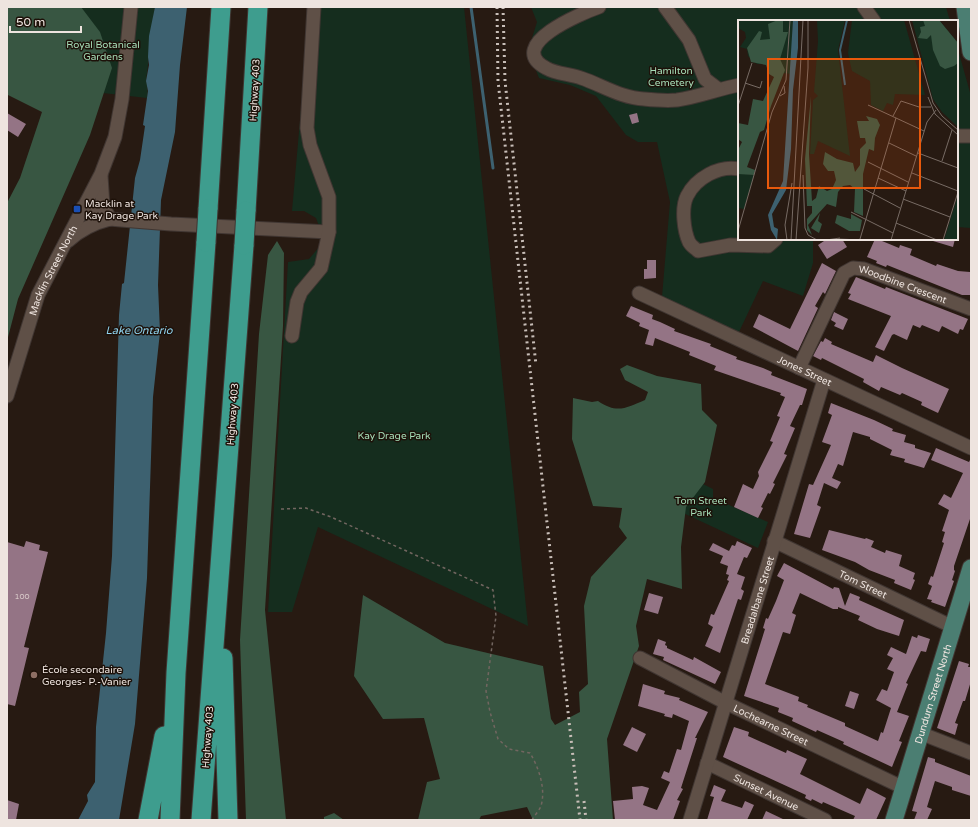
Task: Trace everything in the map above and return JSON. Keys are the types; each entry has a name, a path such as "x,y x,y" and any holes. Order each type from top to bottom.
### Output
{"highway":[{"path":"170,820 176,673 221,7"},
{"name":"Highway 403","path":"201,820 221,569 244,245 258,7"},
{"path":"221,569 228,820"},
{"path":"148,820 176,673"}],"main road":[{"path":"965,7 971,19"},
{"path":"965,7 971,52"},
{"name":"Dundurn Street North","path":"894,820 953,627 966,604 971,568"}],"street":[{"name":"Macklin Street North","path":"7,396 38,295 101,174 115,137 122,99 131,7"},
{"path":"292,336 297,302 301,292 321,268 329,232 329,197 310,145 307,128 314,7"},
{"path":"599,7 548,31 535,44 534,53 537,61 546,68 581,78 618,94 642,100 676,100 738,85"},
{"path":"666,7 689,40 705,79 718,89"},
{"path":"864,7 873,20"},
{"path":"958,136 971,136"},
{"path":"738,169 730,167 716,171 695,185 686,197 684,211 685,228 689,243 698,250 730,245 768,246 775,240"},
{"path":"101,174 104,206 115,219"},
{"path":"84,207 115,219"},
{"path":"64,245 77,233 94,223 115,219 171,224 329,232"},
{"name":"Woodbine Crescent","path":"799,368 841,278 844,273 853,268 864,270 971,310"},
{"name":"Jones Street","path":"639,293 971,448"},
{"name":"Breadalbane Street","path":"690,820 824,380"},
{"name":"Tom Street","path":"774,541 953,627"},
{"name":"Lochearne Street","path":"640,658 726,703 904,788"},
{"path":"920,733 971,753"},
{"name":"Sunset Avenue","path":"707,763 825,820"}],"path":[{"path":"281,509 306,508 331,517 493,590 496,616 486,691 490,712 498,739 509,749 530,753 539,768 542,784 541,807 532,820"}],"green space":[{"name":"Royal Botanical Gardens","path":"7,7 155,7 147,76 147,98 41,86"},
{"path":"7,7 81,7 100,32 112,68 90,135 18,299 7,341 7,203 20,178 42,112 8,95"},
{"name":"Kay Drage Park","path":"310,7 464,7 528,626 318,527 292,612 268,612 288,262 309,259 320,246 323,237 316,218 304,211 292,211"},
{"name":"Hamilton Cemetery","path":"531,7 946,7 950,20 738,20 738,240 813,240 813,263 803,296 763,281 739,332 662,297 670,202 657,142 638,142 626,135 596,96 570,85 539,78 530,55 532,38 537,22"},
{"path":"958,50 971,96 971,228 958,227"},
{"path":"277,241 284,253 283,326 265,610 286,820 246,820 240,640 259,334 268,255"},
{"path":"627,365 657,376 701,384 702,410 717,425 705,482 686,507 681,547 682,589 647,579 636,626 639,646 607,739 613,820 533,820 527,807 481,816 479,820 418,820 427,782 440,779 424,718 383,719 354,676 363,595 445,643 543,666 551,719 555,725 580,712 579,692 588,684 584,606 591,577 627,538 619,527 622,508 593,506 572,439 573,398 592,402 598,401 616,409 627,407 645,400 648,392 625,380 620,369"},
{"name":"Tom Street Park","path":"699,482 713,489 713,498 768,522 758,548 681,512"},
{"path":"334,813 344,820 324,820 324,817"}],"water":[{"name":"Lake Ontario","path":"155,7 187,7 180,65 175,132 161,200 158,285 160,332 153,397 147,578 135,724 119,820 78,820 88,801 87,795 95,782 96,727 112,556 119,315 122,284 124,283 135,178 140,160 145,126 143,125 148,91 146,81 149,65 149,36"}],"building":[{"path":"7,113 26,124 18,137 7,130"},
{"path":"637,113 639,122 632,124 629,115"},
{"path":"826,240 843,240 847,247 827,259 818,245"},
{"path":"875,240 882,240 899,248 900,245 912,249 910,255 936,266 937,264 958,271 970,272 971,295 962,295 887,265 886,267 876,263 877,261 867,257"},
{"path":"933,240 955,240 953,247"},
{"path":"647,260 656,260 656,278 644,279 644,269 647,269"},
{"path":"822,263 836,271 825,294 823,292 815,306 818,308 798,351 753,327 759,314 790,329"},
{"path":"856,277 968,319 963,330 960,329 958,334 942,326 939,332 922,325 920,328 913,325 907,340 894,334 892,335 884,351 875,347 891,316 848,299 851,294 848,293"},
{"path":"631,306 653,315 652,319 675,329 674,331 711,344 710,346 737,357 736,359 763,368 772,372 771,375 807,389 802,405 800,405 790,426 795,428 784,454 787,455 773,483 775,484 770,494 768,493 761,507 763,508 758,518 734,507 743,484 753,489 759,476 758,472 773,442 770,441 780,417 777,416 785,397 780,395 781,393 714,370 716,366 689,355 690,352 655,338 653,346 645,344 649,330 639,326 640,323 626,316"},
{"path":"834,312 848,319 843,330 834,326 836,323 831,320"},
{"path":"825,338 832,342 831,344 873,362 876,355 949,389 938,413 921,405 922,402 902,393 900,395 881,387 879,391 863,382 864,379 822,358 821,360 813,356 821,341 823,342"},
{"path":"831,403 874,420 893,429 892,431 906,435 904,442 915,445 915,448 931,453 924,468 904,462 905,459 890,455 892,450 870,439 870,437 853,432 843,466 838,464 832,478 841,482 837,489 824,483 817,505 821,507 810,538 794,534 809,484 813,485 831,445 822,442 832,415 828,413"},
{"path":"936,448 969,462 971,458 971,516 954,566 955,571 952,580 954,581 945,607 927,599 932,586 928,584 931,576 933,577 944,543 942,542 945,532 942,531 949,510 938,504 944,494 951,498 963,473 931,460"},
{"path":"829,530 866,538 874,541 871,547 885,553 886,550 902,555 899,566 915,573 913,579 915,580 911,590 894,583 895,580 869,570 855,562 822,550"},
{"path":"26,541 40,545 39,550 48,552 24,647 29,648 15,706 7,704 7,542 24,547"},
{"path":"737,541 752,548 747,558 744,557 737,574 745,577 741,589 744,591 741,600 738,599 720,653 705,646 713,627 708,624 711,614 714,615 729,581 727,580 729,575 726,574 728,566 720,563 723,556 709,550 713,543 729,551 732,545 735,546"},
{"path":"784,563 833,589 834,587 839,588 845,606 850,593 860,597 859,600 904,620 899,636 877,629 858,620 860,616 838,607 838,609 833,609 800,593 792,613 796,615 790,634 783,632 765,684 799,697 798,701 808,705 807,707 845,723 845,726 878,741 881,732 883,733 891,708 876,700 882,689 887,691 894,672 887,669 893,658 887,655 891,647 906,654 912,636 917,638 918,635 930,639 926,652 921,651 906,683 908,684 897,712 909,716 899,741 902,742 892,767 843,744 844,742 817,730 816,732 792,721 793,718 778,712 779,708 744,696 765,629 763,628 766,618 768,619 784,580 777,576"},
{"path":"649,593 663,597 658,614 644,610"},
{"path":"658,639 666,642 665,645 667,648 693,660 694,657 721,672 715,684 663,660 664,657 653,654"},
{"path":"959,661 969,664 968,667 971,667 971,681 965,701 963,701 955,723 958,724 955,735 937,728"},
{"path":"643,684 665,691 664,694 680,698 679,700 708,712 695,738 697,738 681,788 683,789 677,800 680,801 673,820 615,820 613,801 633,799 632,787 642,786 649,788 643,805 657,810 670,782 661,778 664,771 669,773 677,749 681,750 689,721 673,714 672,718 664,716 665,714 638,706"},
{"path":"850,691 859,694 854,709 845,706"},
{"path":"632,727 646,734 637,752 623,745"},
{"path":"734,727 749,732 748,736 786,753 787,750 807,759 800,774 860,804 867,788 886,798 876,820 853,820 855,816 823,802 822,804 812,799 811,801 805,798 806,795 723,757"},
{"path":"928,757 935,759 935,762 971,776 971,796 952,790 952,787 935,781 927,807 932,809 927,820 914,820 917,812 912,811"},
{"path":"714,785 726,790 721,801 742,808 745,801 754,805 747,820 707,820 714,797 710,796"},
{"path":"7,800 19,804 16,820 7,820"},
{"path":"766,811 785,820 762,820"}],"waterway":[{"path":"471,7 493,168"}],"railway":[{"path":"497,7 498,81 580,820"},
{"path":"503,7 505,81 536,365"},
{"path":"584,801 586,820"}],"place":[{"name":"Macklin at Kay Drage Park","path":"77,209"},
{"name":"École secondaire Georges- P.-Vanier","path":"34,675"}]}
